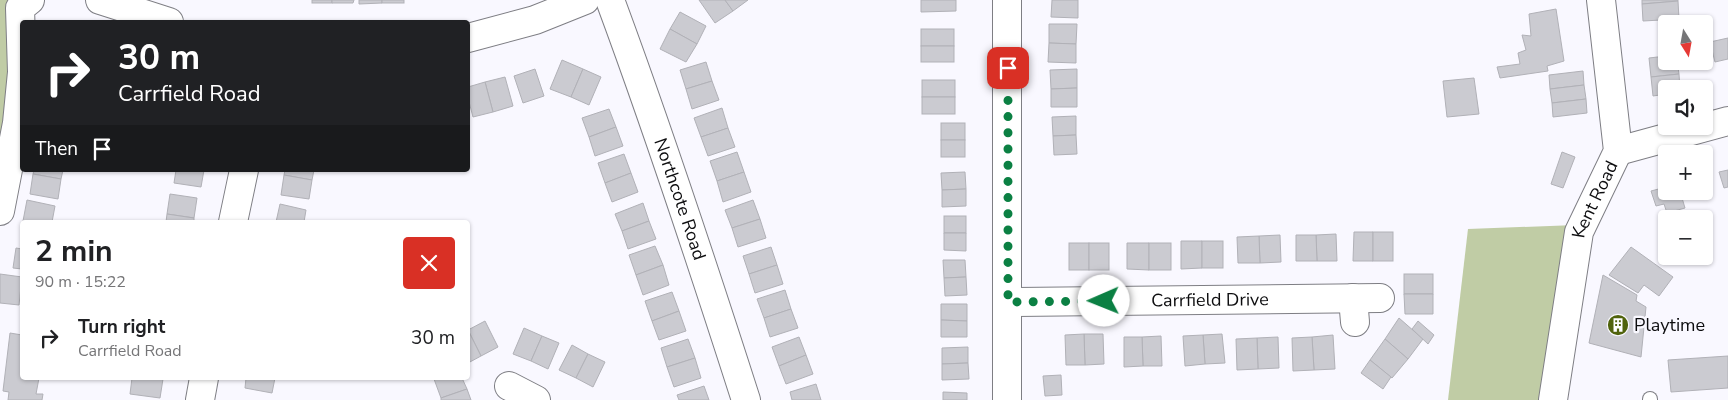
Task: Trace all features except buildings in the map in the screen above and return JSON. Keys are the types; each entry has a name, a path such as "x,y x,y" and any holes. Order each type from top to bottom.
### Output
{"street":[{"path":"100,0 163,20"},
{"path":"470,37 535,20 585,0"},
{"name":"Northcote Road","path":"610,0 689,223 746,400"},
{"path":"1007,0 1007,400"},
{"name":"Kent Road","path":"1553,400 1579,232 1618,151 1600,0"},
{"path":"24,20 25,4"},
{"path":"0,211 18,123 20,98"},
{"path":"1618,151 1728,121"},
{"path":"233,220 244,172"},
{"name":"Carrfield Drive","path":"1008,302 1354,310 1380,298"},
{"path":"200,400 204,380"},
{"path":"509,386 536,400"}],"green space":[{"path":"0,0 35,0 31,20 20,20 20,74 0,173"},
{"path":"1576,225 1549,400 1448,400 1468,229"}],"place":[{"name":"Playtime","path":"1618,325"}],"route":[{"path":"1008,68 1008,302 1104,301"}]}
